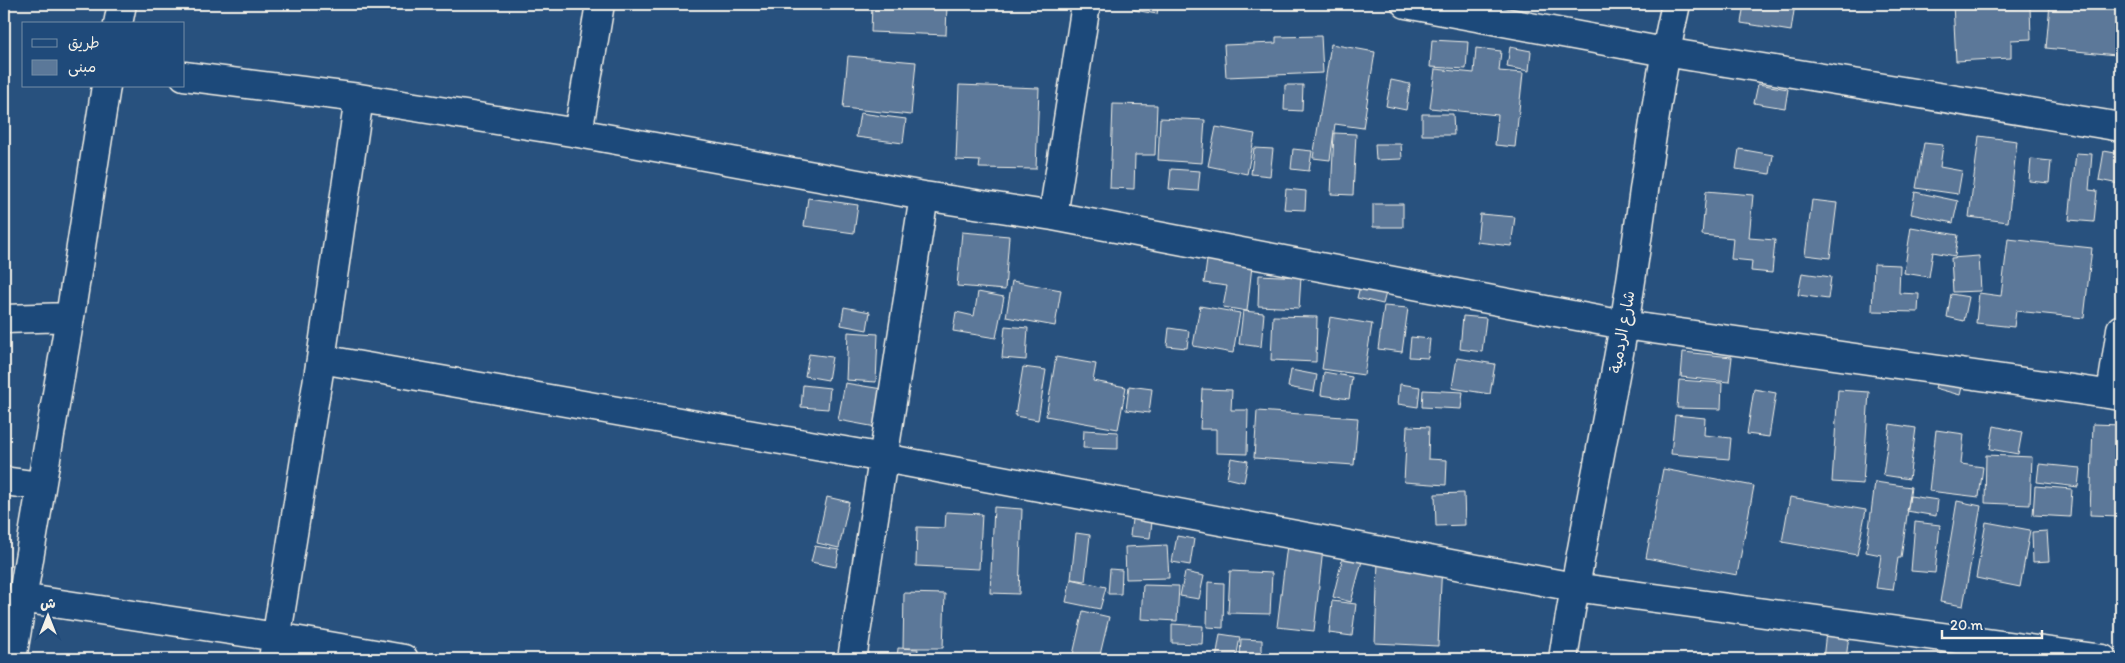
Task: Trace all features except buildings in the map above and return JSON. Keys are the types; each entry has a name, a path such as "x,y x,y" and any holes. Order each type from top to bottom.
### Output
{"street":[{"path":"118,22 122,4"},
{"path":"578,133 600,4"},
{"path":"1052,216 1086,4"},
{"path":"1406,4 1665,52 2121,127"},
{"name":"شارع الردمية","path":"1563,659 1574,587 1624,325 1665,52 1676,4"},
{"path":"185,76 359,98 578,133 924,196 1052,216 1624,325 2116,395 2121,329"},
{"path":"4,657 12,659 70,317 106,88"},
{"path":"275,648 321,359 359,98"},
{"path":"852,659 924,196"},
{"path":"4,319 70,317"},
{"path":"321,359 884,458 1574,587 2103,659"},
{"path":"4,481 40,486"},
{"path":"21,598 275,648 404,659"}]}
